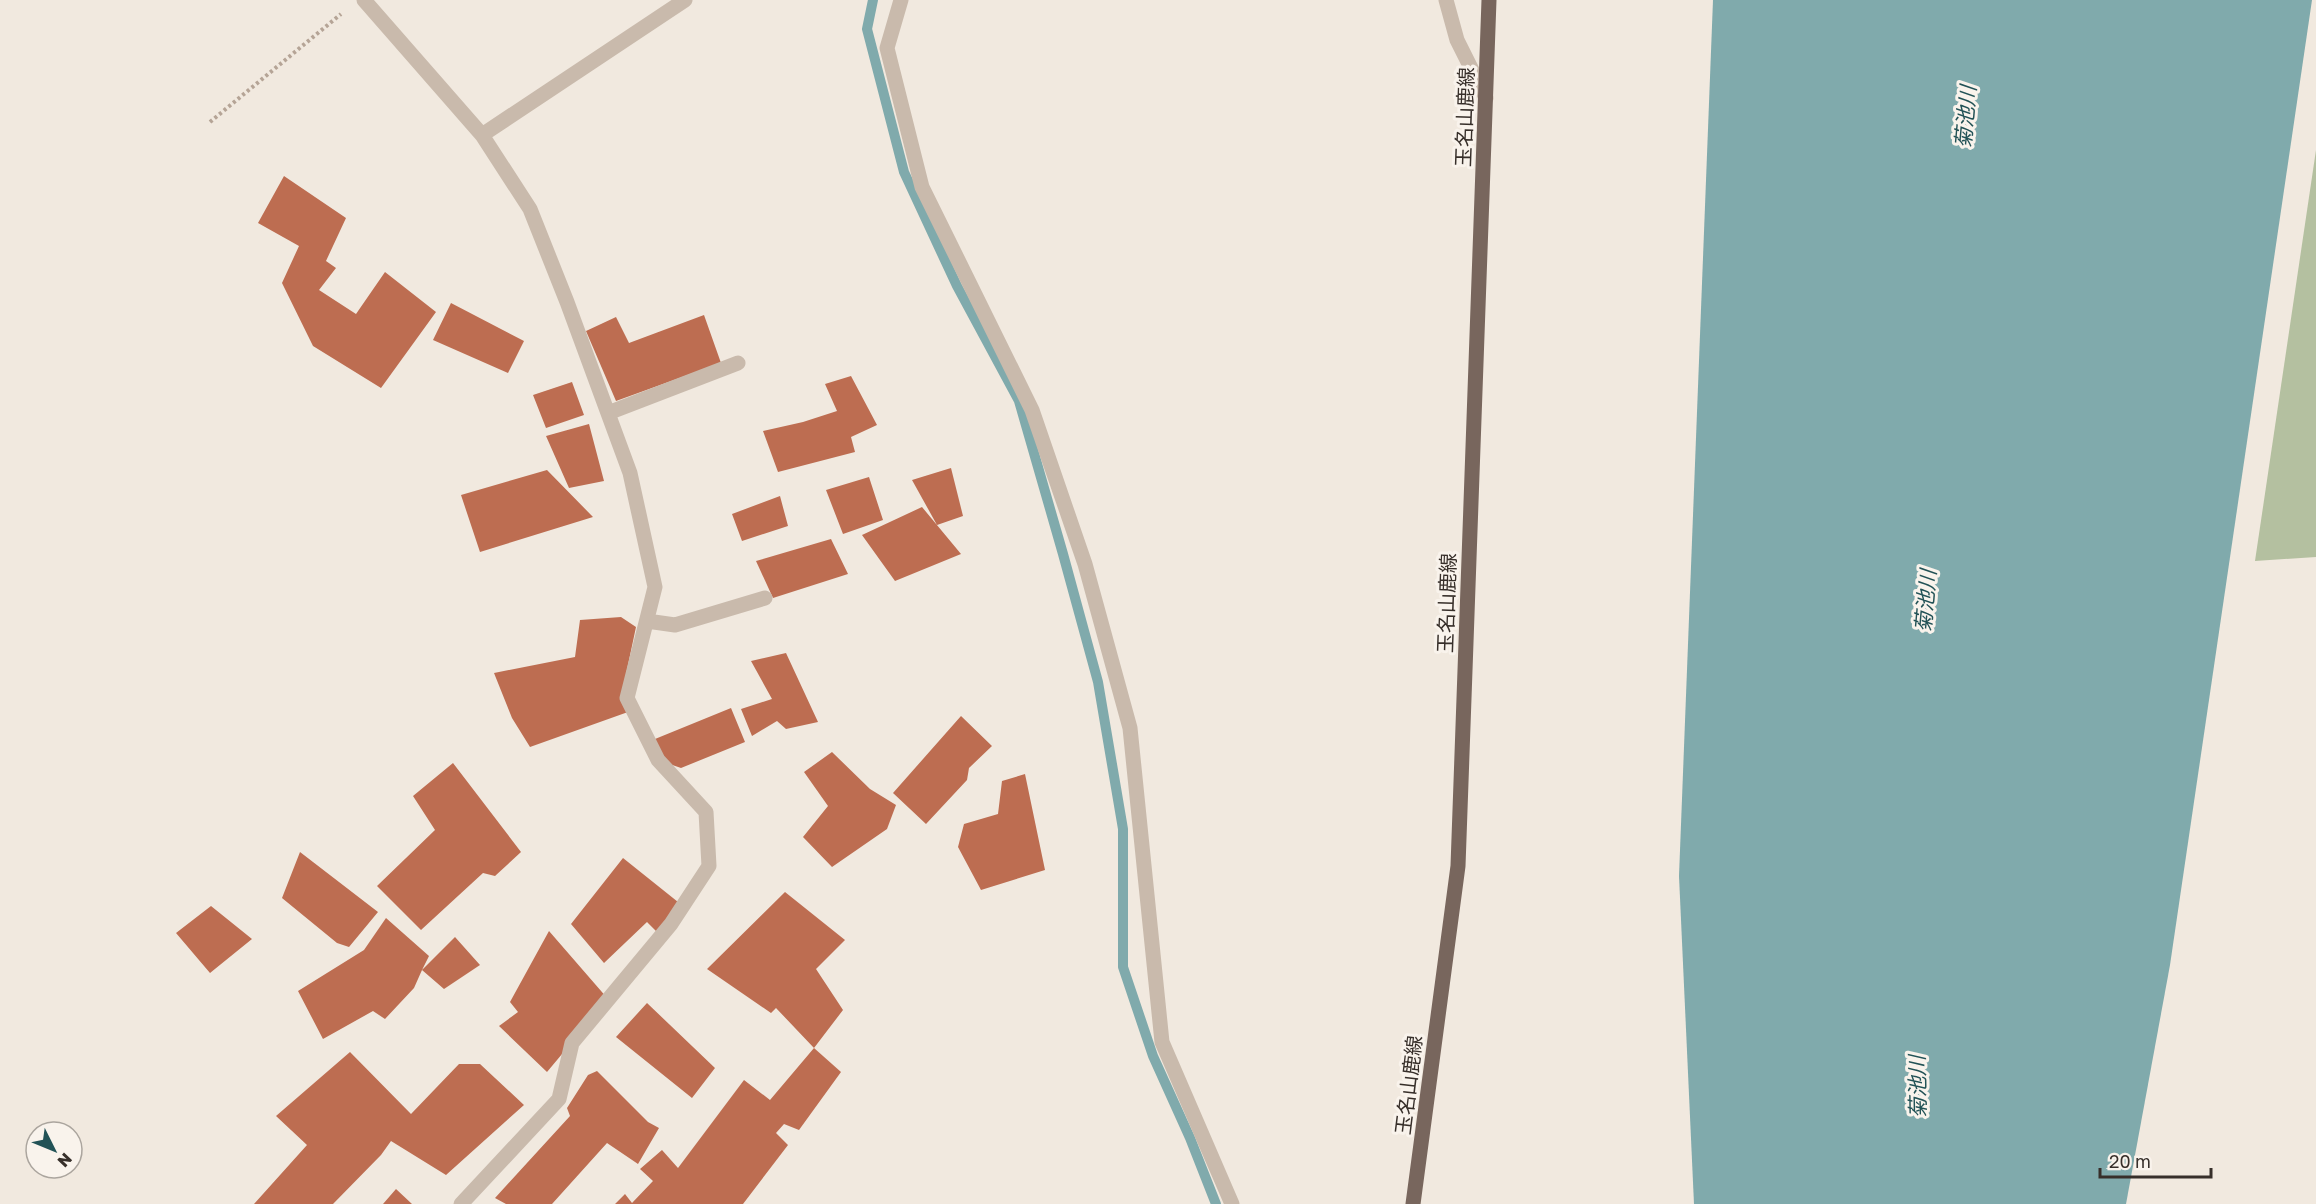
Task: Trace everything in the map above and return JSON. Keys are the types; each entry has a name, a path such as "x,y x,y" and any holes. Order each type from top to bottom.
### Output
{"main road":[{"name":"玉名山鹿線","path":"1413,1204 1458,866 1490,0"}],"street":[{"path":"364,0 482,135 530,209 630,473 655,586 627,698 658,760 706,812 709,866 671,924 572,1043 559,1099 460,1204"},
{"path":"482,135 685,0"},
{"path":"902,0 887,48 922,187 1032,410 1085,564 1130,728 1162,1042 1232,1204"},
{"path":"1446,0 1457,40 1486,98"},
{"path":"608,413 738,363"},
{"path":"647,621 675,625 765,598"}],"path":[{"path":"210,122 348,8"}],"green space":[{"path":"2316,150 2316,557 2255,561"}],"water":[{"name":"菊池川","path":"1713,0 2312,0 2170,965 2126,1204 1694,1204 1679,876"}],"building":[{"path":"284,176 346,218 326,261 336,268 319,290 356,314 385,272 436,312 381,388 313,346 282,283 299,246 258,223"},
{"path":"451,303 524,341 508,373 433,340"},
{"path":"704,315 721,363 616,401 586,331 616,317 629,343"},
{"path":"851,376 877,425 851,437 855,452 778,472 763,431 837,411 825,384"},
{"path":"572,382 584,415 546,428 533,395"},
{"path":"589,424 604,481 569,488 546,436"},
{"path":"951,468 963,516 937,525 912,480"},
{"path":"547,470 593,517 480,552 461,495"},
{"path":"869,477 883,520 843,534 826,490"},
{"path":"780,496 788,526 742,541 732,514"},
{"path":"922,507 961,554 895,581 862,535"},
{"path":"831,539 848,574 773,598 756,561"},
{"path":"621,617 636,627 621,698 628,712 530,747 512,718 494,673 575,657 580,620"},
{"path":"786,653 818,722 786,729 777,721 752,736 741,709 772,699 751,661"},
{"path":"731,708 745,742 681,768 658,760 655,739"},
{"path":"961,716 992,746 969,768 967,780 926,824 893,793"},
{"path":"832,752 870,789 896,805 887,829 832,867 803,837 828,806 804,772"},
{"path":"453,763 521,852 495,876 483,873 421,930 377,886 435,830 413,796"},
{"path":"1025,774 1045,870 981,890 958,847 964,824 998,814 1002,781"},
{"path":"300,852 378,912 349,947 337,943 282,898"},
{"path":"623,858 683,906 661,936 647,922 604,963 571,924"},
{"path":"785,892 845,940 816,969 843,1010 814,1048 776,1008 771,1013 707,969"},
{"path":"211,906 252,939 210,973 176,933"},
{"path":"386,918 429,956 414,988 385,1019 373,1011 323,1039 298,991 364,950"},
{"path":"549,931 608,999 547,1072 499,1026 518,1012 510,1002"},
{"path":"455,937 480,965 444,989 422,970"},
{"path":"647,1003 715,1068 692,1098 616,1037"},
{"path":"814,1048 841,1072 799,1130 784,1124 776,1133 788,1145 743,1204 615,1204 625,1194 632,1203 653,1181 640,1169 662,1150 678,1168 744,1080 770,1100"},
{"path":"350,1052 411,1114 459,1064 480,1064 524,1105 446,1175 391,1141 381,1155 333,1204 254,1204 307,1145 276,1116"},
{"path":"597,1071 648,1122 659,1128 638,1164 607,1143 552,1204 506,1204 495,1198 570,1116 567,1108 588,1075"},
{"path":"396,1189 412,1204 383,1204"}],"waterway":[{"path":"873,0 867,29 904,172 957,286 1019,401 1063,554 1098,682 1123,829 1123,967 1153,1056 1190,1138 1216,1204"}]}
